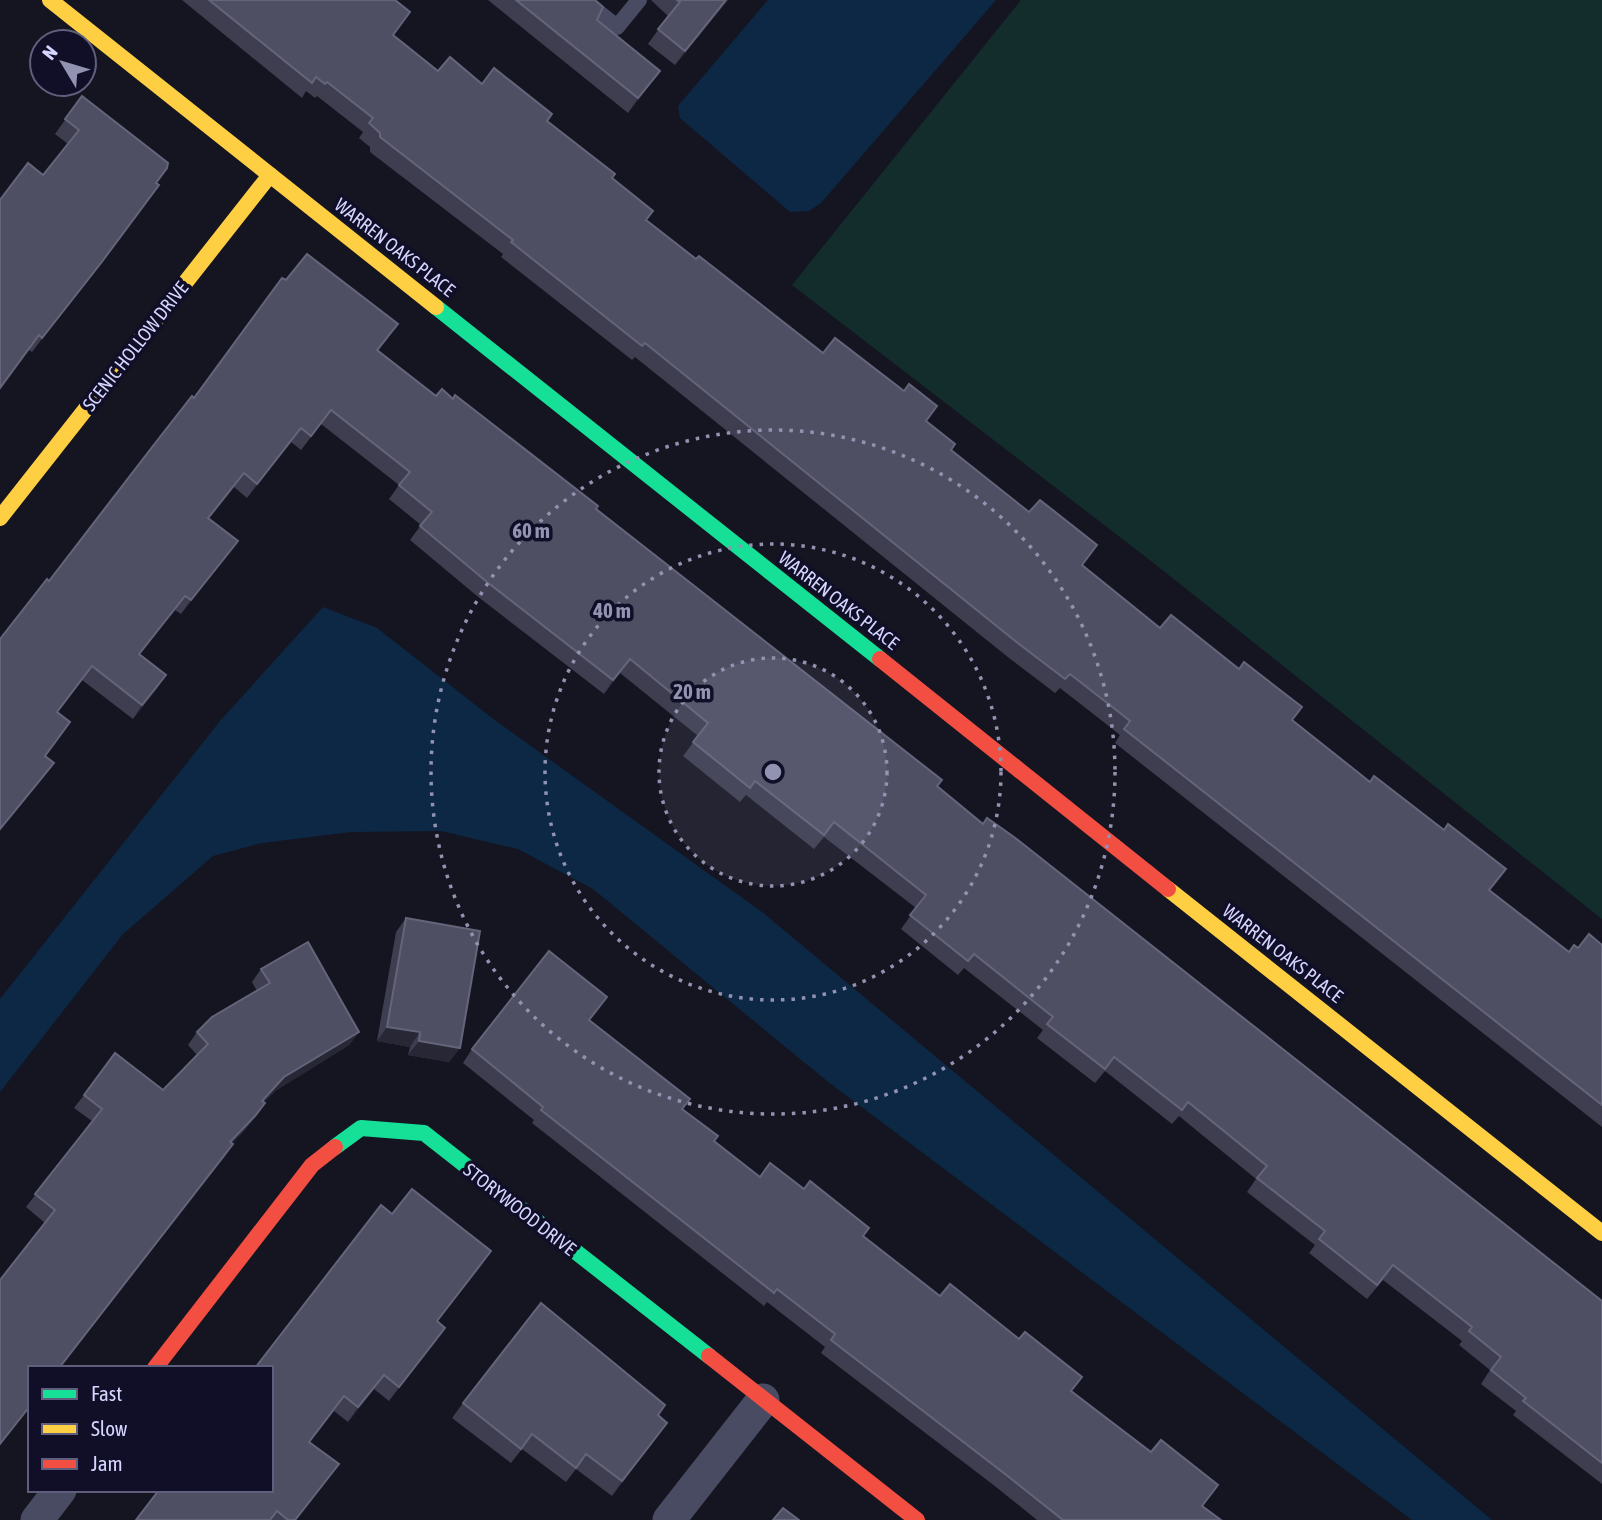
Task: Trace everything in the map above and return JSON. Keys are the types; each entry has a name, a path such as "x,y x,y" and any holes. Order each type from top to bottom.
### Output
{"street":[{"name":"WARREN OAKS PLACE","path":"50,0 1602,1233"},
{"name":"SCENIC HOLLOW DRIVE","path":"0,518 270,175"},
{"name":"STORYWOOD DRIVE","path":"157,1366 312,1165 362,1128 424,1133 917,1520"},
{"path":"668,1520 762,1400"},
{"path":"37,1520 58,1492"}],"lane":[{"path":"583,0 617,27 639,0"}],"green space":[{"path":"1021,0 1602,0 1602,919 1151,561 792,285"}],"water":[{"path":"768,0 996,0 821,203 809,211 790,212 680,118 678,106"},
{"path":"323,607 377,628 496,721 762,912 1492,1520 1412,1520 827,1081 593,889 518,849 441,831 351,832 262,843 213,856 123,934 0,1092 0,999 220,721"}],"building":[{"path":"209,0 395,0 410,12 393,35 438,71 450,57 482,84 494,68 552,114 547,121 615,174 612,178 653,211 646,220 696,259 699,256 823,353 835,338 904,391 909,384 937,406 926,421 955,444 951,450 1029,512 1040,500 1097,545 1082,565 1160,628 1171,615 1239,669 1244,662 1302,707 1292,720 1370,782 1374,776 1444,830 1448,824 1506,869 1489,890 1569,952 1574,945 1578,948 1589,934 1602,945 1602,1105 1124,729 1130,721 1120,713 1070,674 1065,679 1019,644 645,343 642,346 511,242 513,240 380,137 380,133 369,123 373,118 327,82 325,84 316,77 312,83"},
{"path":"516,0 595,0 603,7 597,20 660,71 638,98"},
{"path":"677,0 726,0 685,51 658,29 680,2"},
{"path":"81,98 85,98 168,163 167,168 156,183 159,185 101,263 42,338 39,335 0,388 0,200 28,163 43,175 79,130 65,119"},
{"path":"307,254 398,324 377,350 436,396 442,389 453,399 455,395 598,506 596,509 942,780 937,786 983,824 987,818 1014,837 1602,1301 1602,1463 1523,1401 1526,1398 1491,1370 1501,1357 1469,1331 1472,1327 1393,1265 1377,1285 1319,1239 1325,1231 1257,1178 1267,1166 1188,1102 1182,1110 1114,1057 1105,1069 1047,1024 1053,1017 974,954 968,961 910,915 926,895 834,822 824,835 755,781 750,788 693,742 708,723 630,659 613,680 487,582 420,526 432,512 399,485 410,472 331,410 311,436 301,428 257,484 244,473 208,518 238,541 191,600 185,596 139,654 166,675 142,705 92,666 57,712 70,722 45,756 54,763 0,829 0,639 47,579 49,581 192,396 194,398 282,278 286,280"},
{"path":"406,918 480,931 460,1048 419,1041 420,1032 387,1027"},
{"path":"308,942 359,1032 284,1077 262,1101 265,1103 230,1142 233,1144 61,1366 28,1366 28,1409 0,1444 0,1280 55,1210 35,1194 102,1109 84,1095 115,1053 163,1090 208,1044 197,1032 212,1017 270,983 261,969"},
{"path":"549,951 607,997 589,1020 690,1099 682,1109 718,1136 714,1141 760,1177 770,1163 804,1189 810,1181 869,1228 863,1236 940,1296 950,1284 1019,1339 1025,1332 1082,1377 1071,1391 1151,1452 1161,1440 1218,1485 1202,1506 1221,1520 1063,1520 831,1340 835,1334 777,1289 774,1293 541,1110 543,1107 472,1049"},
{"path":"412,1189 491,1251 437,1321 445,1328 399,1387 384,1375 358,1407 344,1396 309,1442 339,1464 295,1520 288,1520 277,1511 270,1520 136,1520 157,1492 273,1492 273,1366 257,1366 381,1205 392,1214"},
{"path":"541,1303 665,1405 658,1415 667,1423 622,1481 586,1454 576,1468 532,1434 521,1449 463,1403"},
{"path":"783,1508 799,1520 773,1520"}],"traffic: fast":[{"path":"436,307 880,659"},
{"path":"335,1147 361,1128 424,1133 709,1356"}],"traffic: slow":[{"path":"50,0 436,307"},
{"path":"0,518 270,175"},
{"path":"1168,889 1602,1233"}],"traffic: jam":[{"path":"880,659 1168,889"},
{"path":"157,1366 312,1165 335,1147"},
{"path":"709,1356 917,1520"}]}
